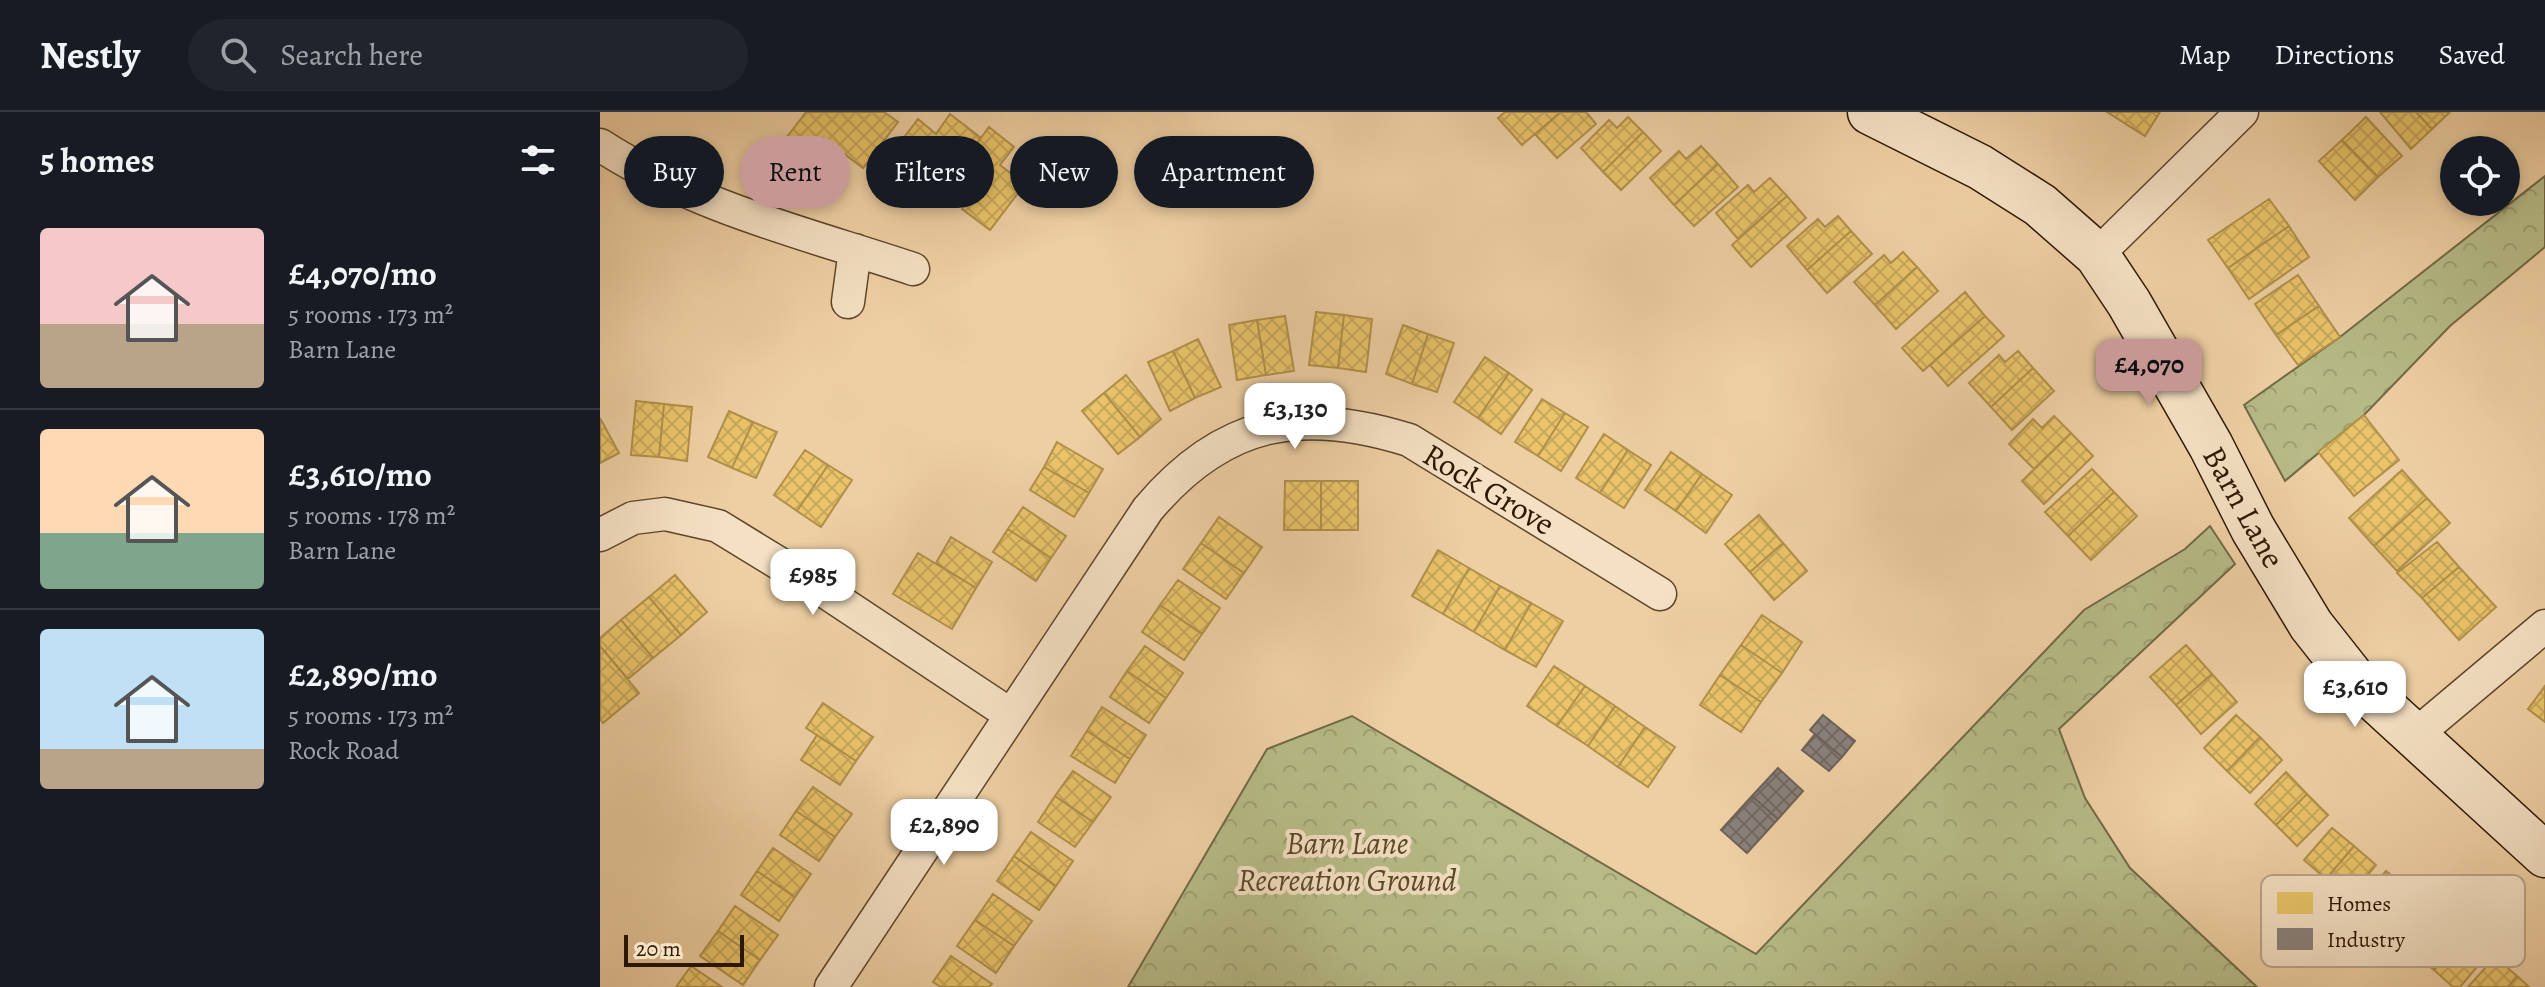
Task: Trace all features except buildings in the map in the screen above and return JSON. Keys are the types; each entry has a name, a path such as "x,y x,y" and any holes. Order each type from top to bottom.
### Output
{"street":[{"name":"Barn Lane","path":"1870,112 1980,167 2028,197 2097,255 2137,316 2211,446 2253,529 2311,625 2356,682 2545,855"},
{"path":"2097,255 2242,112"},
{"path":"600,145 629,164 758,222 913,269"},
{"path":"848,302 855,250"},
{"name":"Rock Grove","path":"831,987 1148,509 1175,477 1195,461 1240,438 1278,426 1328,421 1364,426 1409,440 1660,594"},
{"path":"600,535 633,518 665,514 718,526 821,589 1011,715"},
{"path":"2413,737 2545,626"}],"green space":[{"path":"2545,176 2545,247 2450,326 2364,415 2285,481 2244,405 2340,337 2494,216 2520,216 2520,196"},
{"name":"Barn Lane Recreation Ground","path":"2210,526 2235,564 2059,729 2085,798 2130,868 2257,987 1128,987 1267,749 1352,716 1756,954 2084,610 2185,549"}]}
